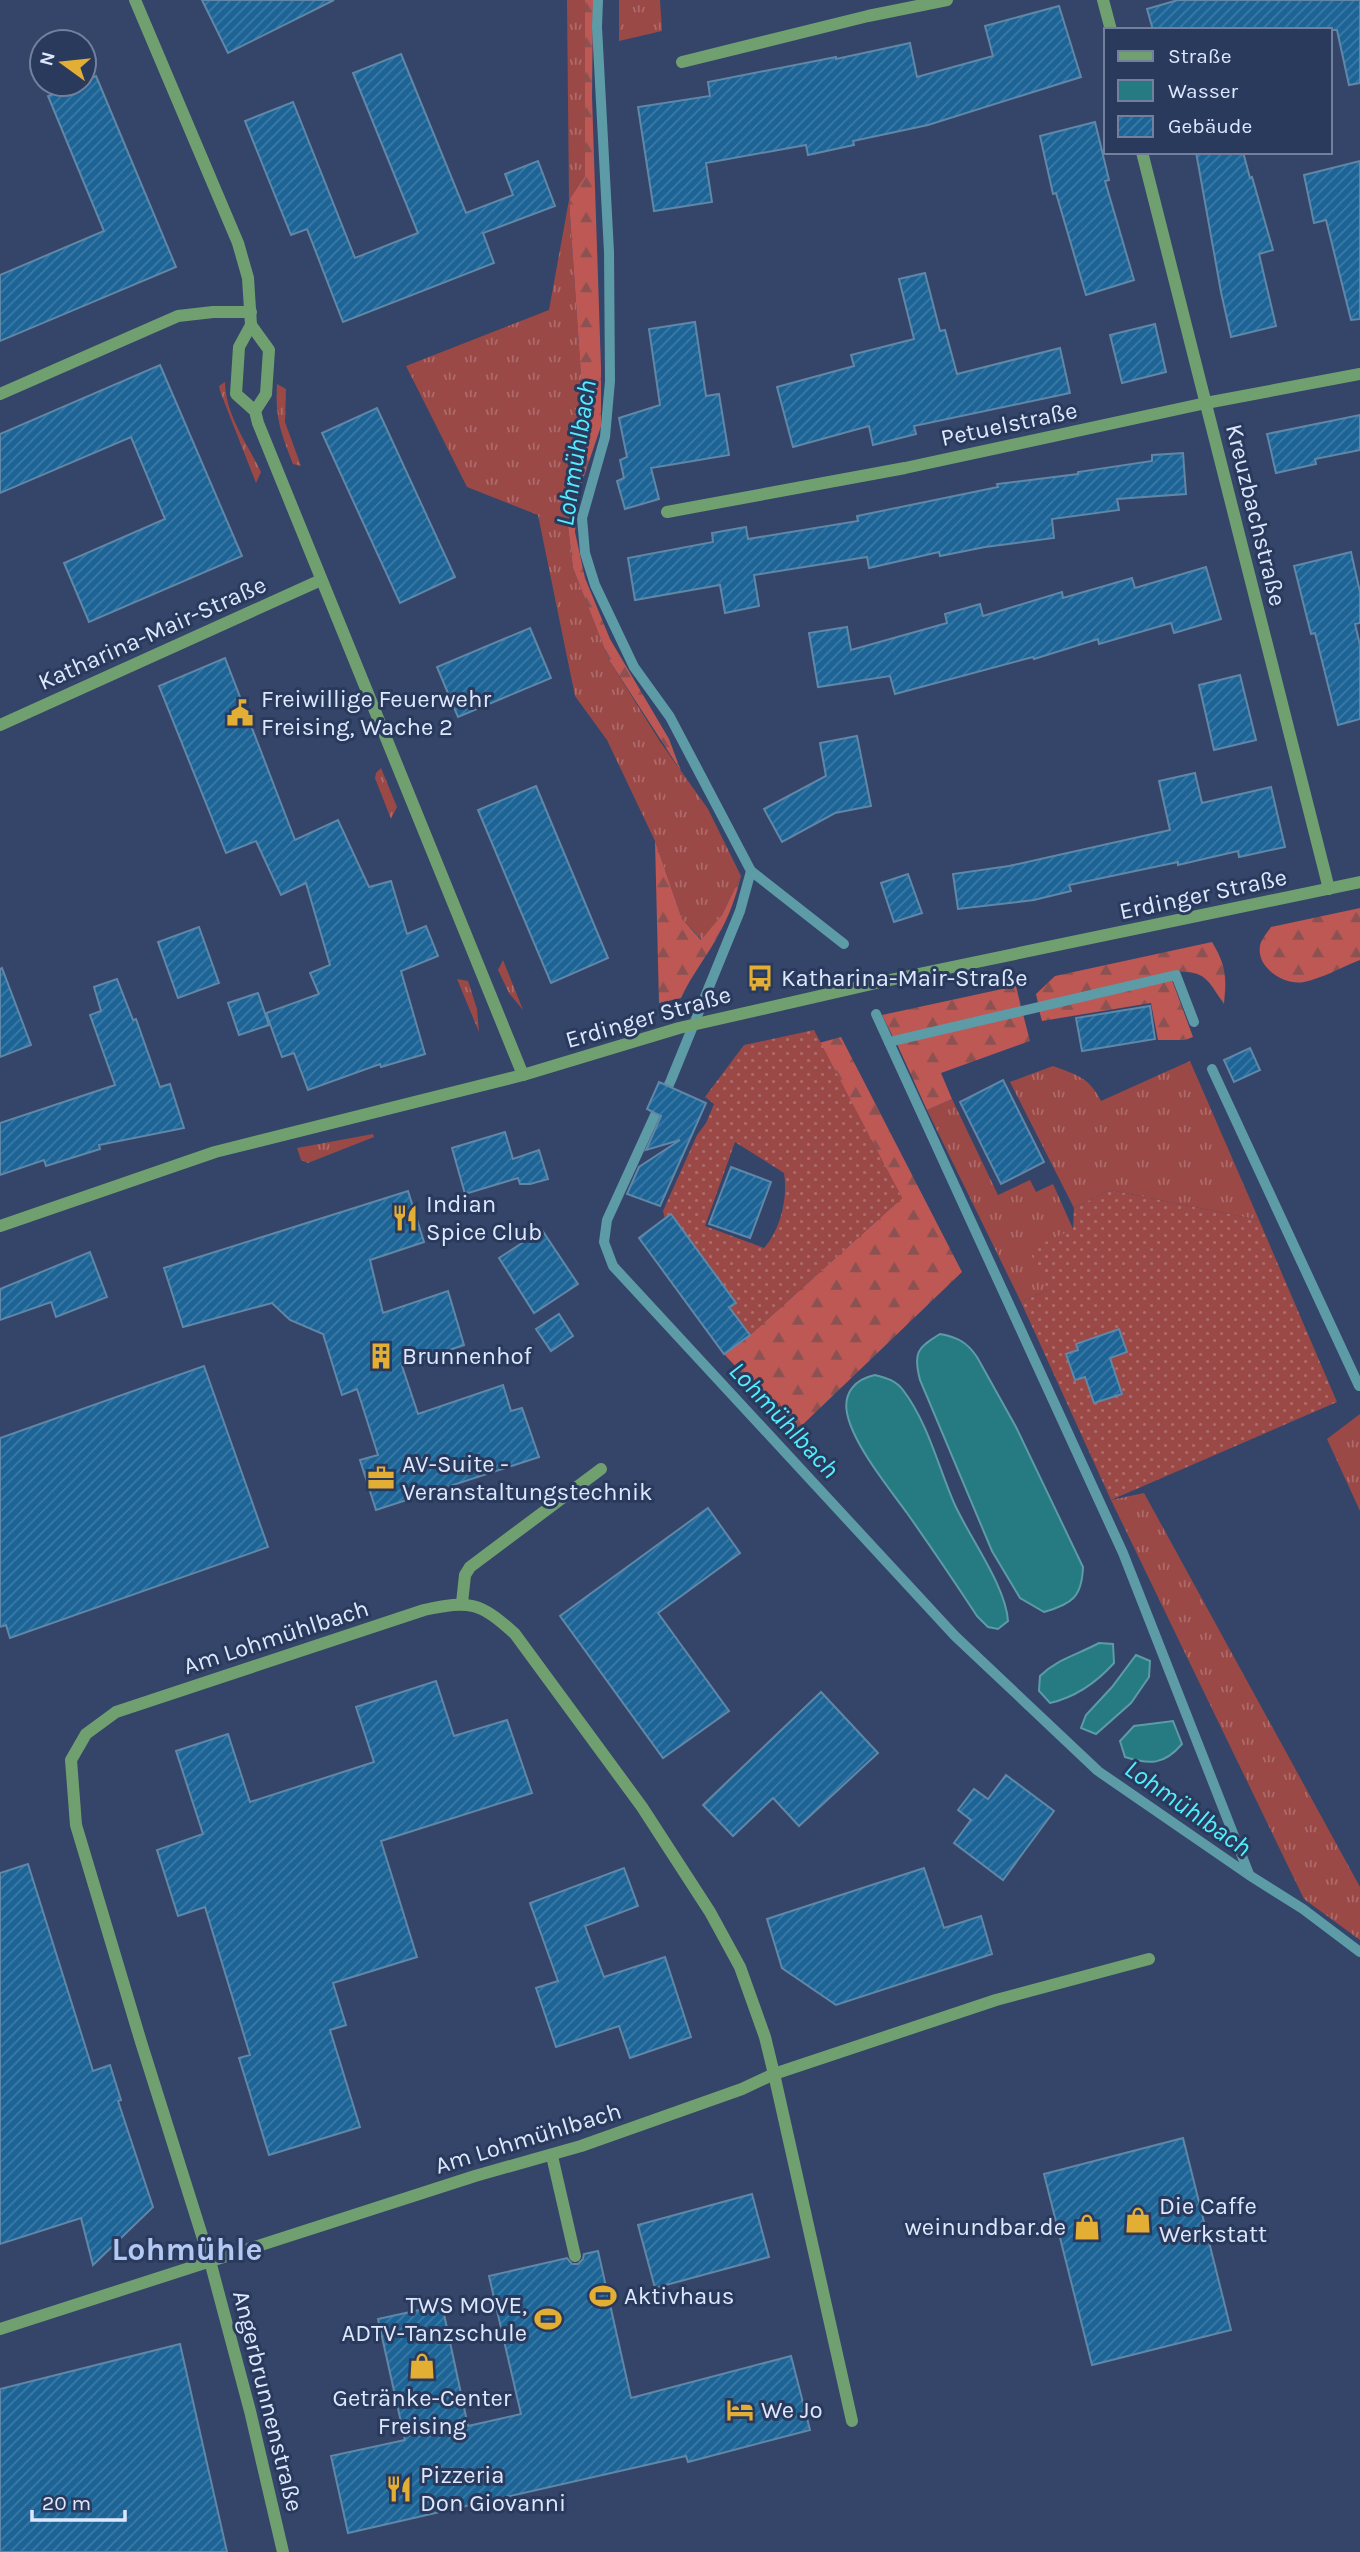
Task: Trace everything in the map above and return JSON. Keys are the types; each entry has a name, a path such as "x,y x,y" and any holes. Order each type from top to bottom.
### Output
{"street":[{"path":"135,0 238,243 248,278 251,318 270,350 266,394 255,411"},
{"path":"682,62 868,16 947,0"},
{"path":"1103,0 1110,28"},
{"name":"Kreuzbachstraße","path":"1143,154 1329,889"},
{"path":"0,394 178,316 213,312 251,318"},
{"path":"251,318 239,347 236,394 255,411 523,1075"},
{"name":"Petuelstraße","path":"667,512 934,462 1206,402 1360,374"},
{"name":"Katharina-Mair-Straße","path":"0,725 321,580"},
{"name":"Erdinger Straße","path":"0,1226 215,1152 523,1075 679,1028 885,981 1360,882"},
{"path":"601,1469 470,1567 465,1575 462,1603 494,1615 514,1634 650,1821 710,1912 740,1967 765,2037 852,2421"},
{"name":"Am Lohmühlbach","path":"211,2260 141,2042 76,1825 71,1760 86,1734 116,1712 338,1637 424,1610 462,1603"},
{"name":"Am Lohmühlbach","path":"0,2329 475,2176 552,2156 742,2089 774,2074 996,2000 1149,1959"},
{"path":"552,2156 575,2256"},
{"name":"Angerbrunnenstraße","path":"211,2260 283,2552"}],"green space":[{"path":"567,0 585,0 585,176 569,200"},
{"path":"585,0 593,0 592,97 601,426 578,494 575,532 585,578 610,639 669,739 681,771 609,660 573,568 565,501 578,450 583,405 569,200 585,176"},
{"path":"619,0 660,0 662,31 619,41"},
{"path":"569,200 583,405 578,450 565,501 573,568 609,660 661,743 708,809 741,876 722,915 702,940 682,919 655,841 607,740 575,696 538,515 467,487 406,366 549,310"},
{"path":"225,382 233,417 261,472 256,483 220,391 219,386"},
{"path":"277,384 286,389 285,422 301,466 293,464 282,434 277,406"},
{"path":"381,768 397,807 391,819 375,778"},
{"path":"655,841 682,919 701,940 722,915 741,876 724,925 681,998 659,1003"},
{"path":"1360,908 1360,960 1318,978 1296,983 1273,974 1267,968 1260,954 1261,943 1271,927"},
{"path":"1212,942 1224,972 1224,1004 1205,979 1200,975 1185,972 1038,1003 1036,994 1055,976"},
{"path":"503,960 523,1010 509,993 498,970"},
{"path":"457,979 468,981 477,1009 479,1032"},
{"path":"1172,980 1193,1037 1185,1040 1158,1040 1151,1003 1042,1021 1039,1010"},
{"path":"1016,986 1021,1007 893,1037 882,1015"},
{"path":"1023,1014 1030,1041 941,1073 952,1099 927,1110 897,1044"},
{"path":"814,1030 902,1198 750,1335 729,1307 736,1302 678,1224 672,1228 663,1211 714,1104 705,1097 744,1045","holes":["735,1142 784,1173 782,1212 775,1232 764,1248 705,1226"]},
{"path":"841,1037 962,1272 796,1431 724,1354 750,1335 902,1198 819,1043"},
{"path":"1190,1061 1259,1220 1110,1190 1074,1208 1010,1082 1053,1066 1087,1082 1101,1101"},
{"path":"952,1099 998,1195 1030,1180 1036,1192 1053,1184 1073,1229 1048,1290 1021,1302 927,1110"},
{"path":"373,1134 374,1137 308,1163 301,1160 297,1148"},
{"path":"1110,1190 1259,1220 1337,1402 1111,1500 1021,1302 1048,1290 1029,1250 1073,1229 1074,1208"},
{"path":"1360,1414 1360,1511 1327,1439"},
{"path":"1144,1493 1360,1887 1360,1940 1304,1899 1111,1500"}],"water":[{"path":"940,1334 961,1341 977,1357 1016,1427 1083,1567 1078,1592 1062,1606 1044,1612 1020,1598 992,1551 920,1380 917,1363 919,1352 926,1343"},
{"path":"875,1375 900,1387 919,1416 954,1503 1001,1593 1008,1621 998,1629 988,1627 977,1616 856,1438 847,1413 847,1399 857,1383"},
{"path":"1099,1643 1113,1644 1114,1663 1085,1688 1050,1703 1039,1691 1040,1676 1060,1661"},
{"path":"1136,1655 1150,1661 1149,1677 1131,1703 1096,1734 1081,1728 1086,1715"},
{"path":"1173,1721 1182,1744 1169,1756 1149,1762 1125,1757 1120,1741 1134,1726"}],"building":[{"path":"202,0 334,0 228,53"},
{"path":"1178,0 1360,0 1360,83 1349,85 1337,30 1332,28 1152,28 1147,9"},
{"path":"1059,6 1081,77 928,125 853,141 854,145 808,155 806,145 706,163 712,202 654,211 638,107 710,96 708,82 910,43 917,77 993,56 985,26"},
{"path":"401,54 466,213 513,195 505,174 538,161 555,206 483,233 494,263 343,322 307,229 291,235 245,121 293,102 355,258 418,233 353,73"},
{"path":"98,81 176,267 0,341 0,275 104,231 49,98 98,98"},
{"path":"1095,122 1109,180 1105,181 1134,280 1086,295 1056,193 1053,194 1040,136"},
{"path":"1196,154 1244,154 1273,250 1259,254 1276,326 1231,337"},
{"path":"1360,161 1360,319 1351,320 1326,220 1314,223 1304,175"},
{"path":"925,273 940,331 945,330 957,374 1060,348 1070,393 914,426 916,434 873,445 869,426 793,447 777,387 854,366 851,355 914,339 899,279"},
{"path":"695,322 706,396 719,394 729,455 651,468 659,499 625,509 617,481 624,478 620,460 627,457 619,418 660,405 649,329"},
{"path":"1155,324 1166,372 1122,383 1110,335"},
{"path":"160,365 242,556 89,622 64,563 165,519 131,437 0,493 0,434"},
{"path":"377,408 455,577 400,603 322,433"},
{"path":"1360,415 1360,450 1315,459 1316,464 1276,473 1267,434"},
{"path":"1183,453 1186,494 1117,499 1119,510 1052,519 1054,538 940,556 939,552 869,568 867,557 754,575 759,606 725,613 720,585 635,600 628,558 713,542 712,533 746,527 748,539 858,521 857,516 998,487 997,484 1078,474 1152,461 1152,455"},
{"path":"1351,552 1360,592 1360,623 1355,624 1360,645 1360,719 1338,725 1315,633 1311,634 1294,566"},
{"path":"1206,567 1221,619 1174,633 1171,623 1099,644 1098,639 1034,659 1033,657 895,694 890,676 818,687 809,633 847,627 851,650 947,623 945,614 980,604 983,616 1062,592 1063,598 1132,578 1135,588"},
{"path":"530,628 551,678 458,717 437,667"},
{"path":"225,658 295,840 338,820 369,887 391,881 407,934 426,926 438,956 401,971 425,1054 381,1067 380,1064 308,1090 294,1053 282,1057 266,1013 319,994 310,973 330,965 306,883 281,895 256,841 226,853 159,686"},
{"path":"1240,675 1256,740 1214,750 1199,685"},
{"path":"857,736 871,806 835,813 782,842 764,809 826,776 820,743"},
{"path":"1195,773 1202,803 1271,787 1285,847 1239,857 1238,851 1069,885 1071,891 1034,900 958,909 953,874 1009,866 1170,830 1159,781"},
{"path":"536,786 608,958 551,983 478,810"},
{"path":"908,874 922,913 894,922 881,883"},
{"path":"199,927 219,983 178,998 158,942"},
{"path":"2,968 31,1045 0,1057 0,969"},
{"path":"117,979 133,1020 136,1019 160,1087 170,1084 184,1128 99,1145 100,1149 46,1166 44,1160 0,1175 0,1123 115,1085 90,1015 101,1011 94,987"},
{"path":"258,993 269,1025 239,1035 228,1003"},
{"path":"1150,1006 1155,1039 1082,1051 1076,1018"},
{"path":"1250,1048 1260,1070 1234,1082 1224,1060"},
{"path":"1003,1080 1044,1162 1001,1184 960,1102"},
{"path":"659,1082 706,1103 660,1206 627,1194 639,1167 680,1140 646,1150 661,1116 647,1109"},
{"path":"505,1132 513,1159 539,1150 548,1179 520,1184 518,1178 465,1194 452,1148"},
{"path":"731,1167 771,1182 750,1238 709,1224"},
{"name":"Brunnenhof","path":"408,1191 424,1242 370,1260 383,1313 448,1291 464,1345 402,1366 418,1414 503,1385 511,1411 522,1408 539,1457 376,1510 360,1460 378,1455 357,1389 342,1395 323,1334 290,1320 272,1303 183,1327 164,1268"},
{"path":"671,1214 736,1303 729,1307 750,1335 724,1354 639,1238"},
{"path":"542,1230 578,1284 534,1313 499,1258"},
{"path":"90,1252 107,1297 56,1317 51,1302 0,1320 0,1289"},
{"path":"559,1314 573,1336 551,1351 536,1329"},
{"path":"1119,1329 1127,1352 1110,1358 1122,1394 1094,1403 1085,1377 1075,1380 1066,1354 1078,1350 1076,1344"},
{"path":"204,1366 268,1547 10,1638 6,1625 0,1627 0,1438"},
{"path":"708,1508 740,1553 658,1613 729,1711 663,1758 560,1616"},
{"path":"436,1681 454,1736 507,1720 532,1793 381,1841 417,1957 333,1983 346,2025 330,2030 360,2127 269,2155 239,2058 250,2055 205,1907 178,1916 157,1850 203,1834 176,1751 228,1734 250,1802 374,1762 356,1707"},
{"path":"821,1692 878,1753 799,1826 773,1798 733,1836 703,1805"},
{"path":"1006,1775 1054,1811 1003,1880 954,1843 971,1820 958,1810 974,1789 988,1799"},
{"path":"28,1864 93,2071 110,2065 121,2100 118,2101 153,2207 93,2265 81,2218 0,2244 0,1873"},
{"path":"624,1868 638,1906 585,1926 604,1977 665,1957 691,2037 630,2058 619,2026 556,2047 536,1988 558,1981 530,1903"},
{"path":"924,1868 944,1928 981,1916 992,1954 836,2005 782,1968 767,1919"},
{"path":"1183,2138 1231,2330 1092,2365 1044,2174"},
{"path":"752,2194 769,2257 655,2288 638,2225"},
{"path":"598,2251 631,2398 791,2356 810,2430 688,2462 686,2456 348,2533 331,2456 405,2440 378,2319 442,2305 468,2426 521,2414 489,2276 567,2258 572,2264 578,2264 584,2254"},
{"path":"180,2344 227,2552 0,2552 0,2389"}],"waterway":[{"name":"Lohmühlbach","path":"598,0 597,27 609,252 610,381 605,437 582,518 585,553 595,585 634,667 670,717 751,871 740,911 671,1080 607,1220 604,1242 613,1266 955,1636 1098,1771 1303,1909 1360,1952"},
{"name":"Lohmühlbach","path":"751,871 844,944"},
{"name":"Lohmühlbach","path":"889,1042 1176,975 1194,1022"},
{"name":"Lohmühlbach","path":"876,1014 1123,1553 1249,1874"},
{"name":"Lohmühlbach","path":"1212,1069 1359,1386"}],"place":[{"name":"Freiwillige Feuerwehr Freising, Wache 2","path":"240,713"},
{"name":"Katharina-Mair-Straße","path":"760,978"},
{"name":"Indian Spice Club","path":"405,1218"},
{"name":"Brunnenhof","path":"381,1356"},
{"name":"AV-Suite - Veranstaltungstechnik","path":"381,1478"},
{"name":"Die Caffe Werkstatt","path":"1138,2220"},
{"name":"weinundbar.de","path":"1087,2227"},
{"name":"Aktivhaus","path":"603,2296"},
{"name":"TWS MOVE, ADTV-Tanzschule","path":"548,2319"},
{"name":"Getränke-Center Freising","path":"422,2366"},
{"name":"We Jo","path":"740,2410"},
{"name":"Pizzeria Don Giovanni","path":"399,2489"}],"district":[{"name":"Lohmühle","path":"187,2249"}]}
